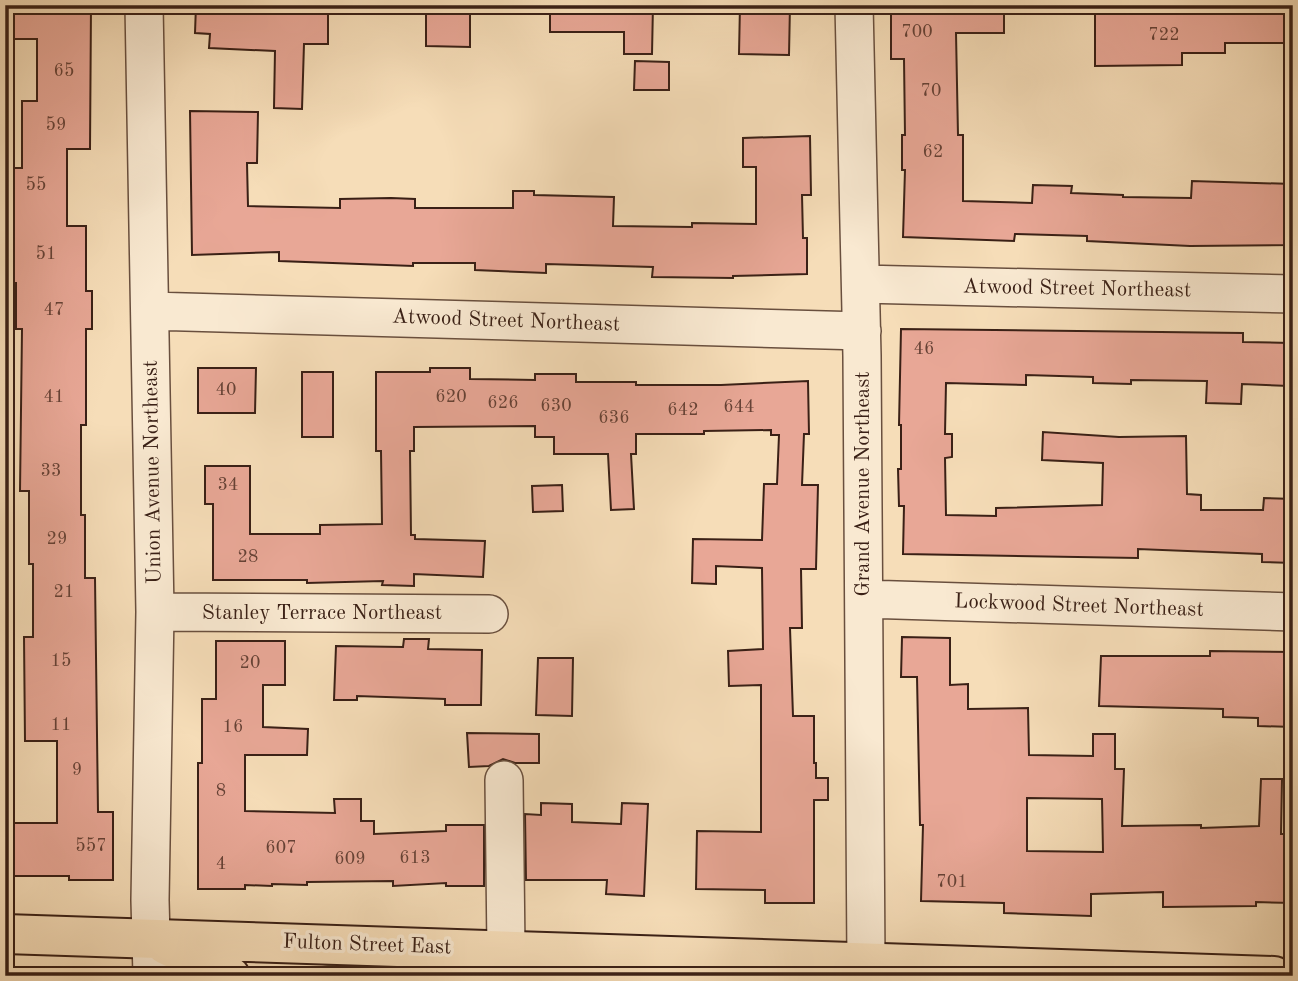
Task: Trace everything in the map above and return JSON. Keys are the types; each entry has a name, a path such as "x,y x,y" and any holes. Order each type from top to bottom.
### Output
{"main road":[{"name":"Fulton Street East","path":"5,934 1274,976"},
{"path":"151,938 230,976"}],"street":[{"name":"Union Avenue Northeast","path":"144,5 155,612 152,976"},
{"name":"Grand Avenue Northeast","path":"854,5 862,331 866,963"},
{"name":"Atwood Street Northeast","path":"861,284 1293,294"},
{"name":"Atwood Street Northeast","path":"150,311 862,331"},
{"name":"Lockwood Street Northeast","path":"864,599 1293,612"},
{"name":"Stanley Terrace Northeast","path":"155,612 489,614"},
{"path":"504,780 506,950"}],"green space":[{"path":"344,963 440,966 440,975 457,976 287,976 289,969 301,971"}],"building":[{"path":"5,5 91,5 90,149 67,149 67,226 86,226 86,291 92,291 92,329 86,329 86,425 81,425 81,515 85,515 85,578 95,578 98,812 113,812 113,880 69,880 69,876 5,876 5,823 57,823 57,741 25,741 24,637 33,637 33,564 29,564 29,491 20,491 22,329 16,329 16,283 5,283 5,168 22,168 22,101 37,101 37,39 5,39"},
{"path":"196,5 328,5 328,44 304,44 302,109 274,108 275,51 209,48 210,34 195,33"},
{"path":"426,5 470,5 470,47 426,46"},
{"path":"550,5 653,5 652,54 624,54 624,32 550,32"},
{"path":"740,5 790,5 789,55 739,54"},
{"path":"891,5 1004,5 1004,33 956,33 958,135 963,135 963,201 1032,203 1033,185 1072,186 1071,193 1191,198 1192,181 1293,184 1293,245 1190,246 1087,241 1087,236 1015,234 1014,241 903,237 904,59 891,59"},
{"path":"1095,5 1293,5 1293,43 1225,43 1225,53 1182,53 1182,65 1095,66"},
{"path":"635,61 669,62 669,90 634,90"},
{"path":"190,111 258,112 257,163 247,163 248,206 340,208 340,199 391,198 415,199 415,208 513,208 513,191 534,191 534,195 614,197 613,226 692,227 692,223 756,224 756,167 743,167 743,138 810,136 811,195 802,195 803,238 807,238 807,274 733,278 652,277 653,267 546,264 546,273 475,270 475,263 413,263 413,266 279,261 279,252 192,255"},
{"path":"901,329 1243,333 1243,342 1290,343 1289,386 1242,384 1241,404 1206,403 1207,381 1131,380 1131,384 1093,383 1093,377 1026,375 1026,385 946,383 945,434 952,434 952,457 945,458 946,515 996,516 996,508 1102,505 1103,463 1042,460 1043,432 1119,437 1186,436 1187,494 1201,495 1201,510 1263,510 1264,498 1293,499 1293,563 1262,562 1262,554 1138,549 1138,558 903,554 904,506 899,506 898,469 901,469"},
{"path":"198,368 256,368 255,413 198,413"},
{"path":"430,368 470,368 470,379 535,380 535,374 576,374 576,382 636,382 636,385 808,381 809,434 804,434 802,485 818,485 816,569 801,569 802,628 790,628 793,716 814,716 816,778 828,778 828,800 814,800 814,903 765,903 765,890 696,889 697,831 761,832 761,685 729,686 728,651 763,649 762,568 716,566 716,584 692,583 693,539 762,540 764,484 777,484 779,435 771,435 771,430 636,434 636,454 631,454 634,509 611,510 608,454 554,454 554,437 535,437 535,426 414,427 414,451 410,451 411,535 415,535 415,539 485,541 483,577 414,574 414,586 382,585 383,581 307,583 307,580 213,580 213,504 205,504 205,466 250,466 250,534 320,534 320,525 382,524 381,451 376,451 376,372 430,372"},
{"path":"302,372 333,372 333,437 302,437"},
{"path":"562,485 563,511 533,512 532,486"},
{"path":"902,637 950,638 950,685 968,684 968,709 1028,708 1029,755 1093,756 1093,734 1115,734 1115,769 1124,769 1122,826 1259,826 1261,779 1282,779 1281,834 1293,834 1293,903 1256,902 1256,906 1163,907 1163,892 1091,894 1091,916 1004,913 1004,903 921,901 923,825 920,825 917,677 901,677","holes":["1027,798 1102,799 1103,852 1027,851"]},
{"path":"404,639 429,639 428,649 482,650 481,705 445,705 445,699 357,696 357,700 334,700 336,646 403,647"},
{"path":"216,641 285,641 285,685 263,685 263,727 308,729 307,755 245,755 245,811 335,813 334,799 361,799 361,821 374,821 374,834 446,831 446,825 484,825 484,886 446,886 446,883 393,886 393,881 307,882 307,885 245,885 245,889 198,889 198,763 202,763 202,699 216,699"},
{"path":"1210,651 1293,652 1293,727 1258,726 1258,718 1223,717 1223,709 1099,706 1101,656 1210,656"},
{"path":"538,658 573,658 572,716 536,715"},
{"path":"467,733 539,734 539,763 515,763 503,759 489,766 469,767"},
{"path":"541,803 572,804 572,822 621,824 622,803 648,804 644,896 606,894 607,880 526,880 525,814 541,815"}]}
